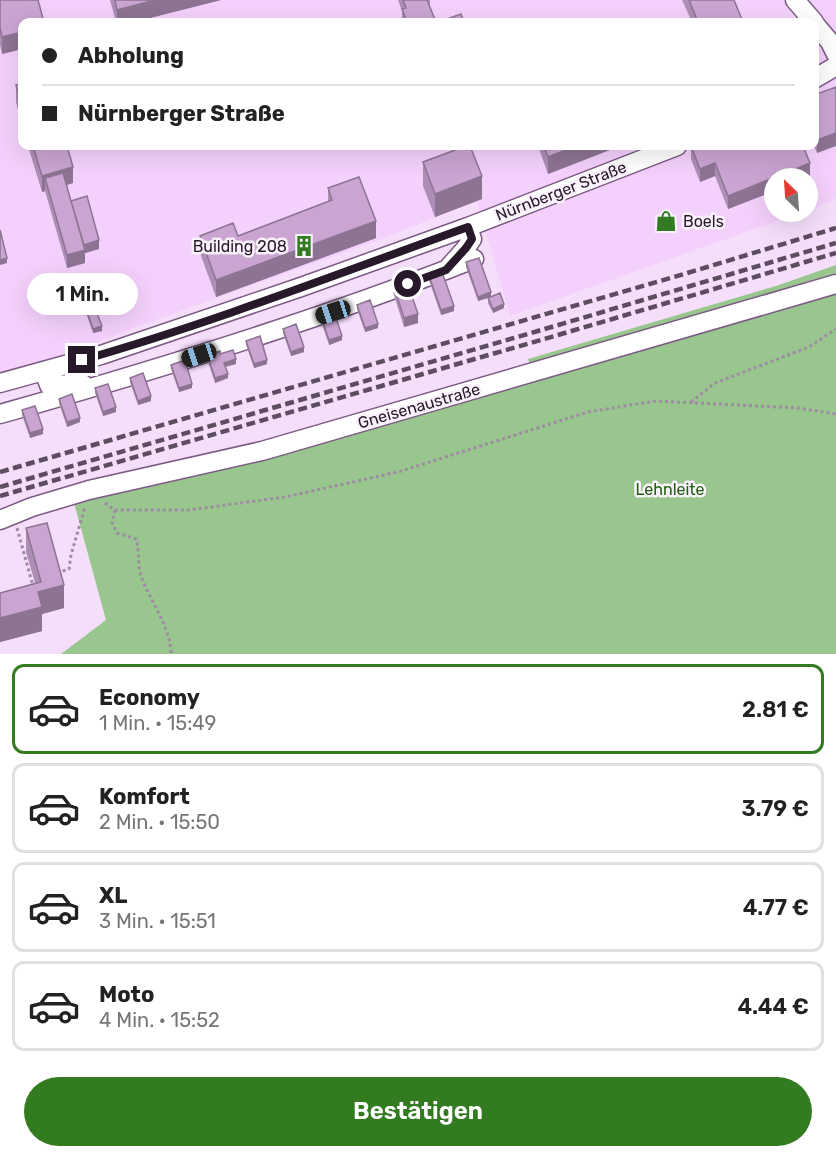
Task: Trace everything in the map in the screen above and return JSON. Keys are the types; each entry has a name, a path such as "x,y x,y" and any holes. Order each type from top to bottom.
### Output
{"street":[{"path":"795,0 810,18"},
{"path":"819,29 836,54"},
{"path":"819,76 836,66"},
{"name":"Nürnberger Straße","path":"0,383 101,355 193,325 468,227 667,150"},
{"path":"446,270 472,239 468,227"},
{"path":"0,414 110,383 333,312 474,259"},
{"name":"Gneisenaustraße","path":"0,520 32,507 89,490 262,451 836,284"},
{"path":"44,371 49,385 110,383"}],"path":[{"path":"690,403 715,383 809,347 836,330"},
{"path":"56,573 69,569 89,490 115,510 189,510 285,497 398,472 588,412 656,401 798,408 836,414"},
{"path":"115,510 112,522 117,533 136,539 141,574 171,644 171,654"},
{"path":"21,541 35,592"},
{"path":"23,550 32,548"}],"shaded area":[{"path":"0,0 836,0 836,199 818,206 818,168 764,168 764,222 774,222 510,316 477,201 379,240 139,326 0,381"}],"green space":[{"name":"Lehnleite","path":"836,265 836,654 61,654 106,620 73,499 535,377 528,359 776,286"}],"building":[{"path":"0,0 38,0 43,18 18,18 18,33 2,37"},
{"path":"115,0 155,0 117,10"},
{"path":"403,0 427,0 434,18 405,18 402,9 406,8"},
{"path":"689,0 734,0 741,18 696,18"},
{"path":"461,14 462,18 450,18"},
{"path":"836,87 836,133 819,139 819,93"},
{"path":"34,150 68,150 73,167 42,176"},
{"path":"455,150 472,150 482,176 435,194 423,162"},
{"path":"545,150 566,150 548,157"},
{"path":"693,150 805,150 810,163 798,168 764,168 764,182 728,196 715,163 700,169"},
{"path":"63,173 85,250 67,255 45,178"},
{"path":"359,177 376,221 216,280 200,236 233,223 238,236 332,200 328,188"},
{"path":"87,196 99,240 84,245 71,201"},
{"path":"0,230 7,258 0,260"},
{"path":"479,258 491,292 478,297 466,262"},
{"path":"442,272 454,306 441,310 429,276"},
{"path":"406,279 418,314 404,318 393,284"},
{"path":"500,293 504,304 493,309 488,298"},
{"path":"370,300 378,324 365,328 357,305"},
{"path":"93,303 102,326 93,329 85,306"},
{"path":"334,312 342,336 329,340 321,317"},
{"path":"296,324 304,347 291,352 283,329"},
{"path":"260,336 267,360 254,364 246,341"},
{"path":"233,350 236,359 224,363 228,374 215,378 207,355"},
{"path":"185,360 192,384 179,388 171,365"},
{"path":"143,373 151,396 138,401 130,378"},
{"path":"108,384 116,407 103,412 95,388"},
{"path":"72,394 80,418 67,422 59,399"},
{"path":"35,406 43,429 30,433 22,410"},
{"path":"47,523 64,585 38,592 42,607 0,618 0,593 41,582 26,528"}],"railway":[{"path":"0,472 836,228"},
{"path":"0,487 836,243"},
{"path":"0,496 836,253"}],"place":[{"name":"Boels","path":"666,221"},
{"name":"Building 208","path":"304,246"}],"route":[{"path":"82,360 193,325 468,227 472,239 446,270 408,284"}]}
